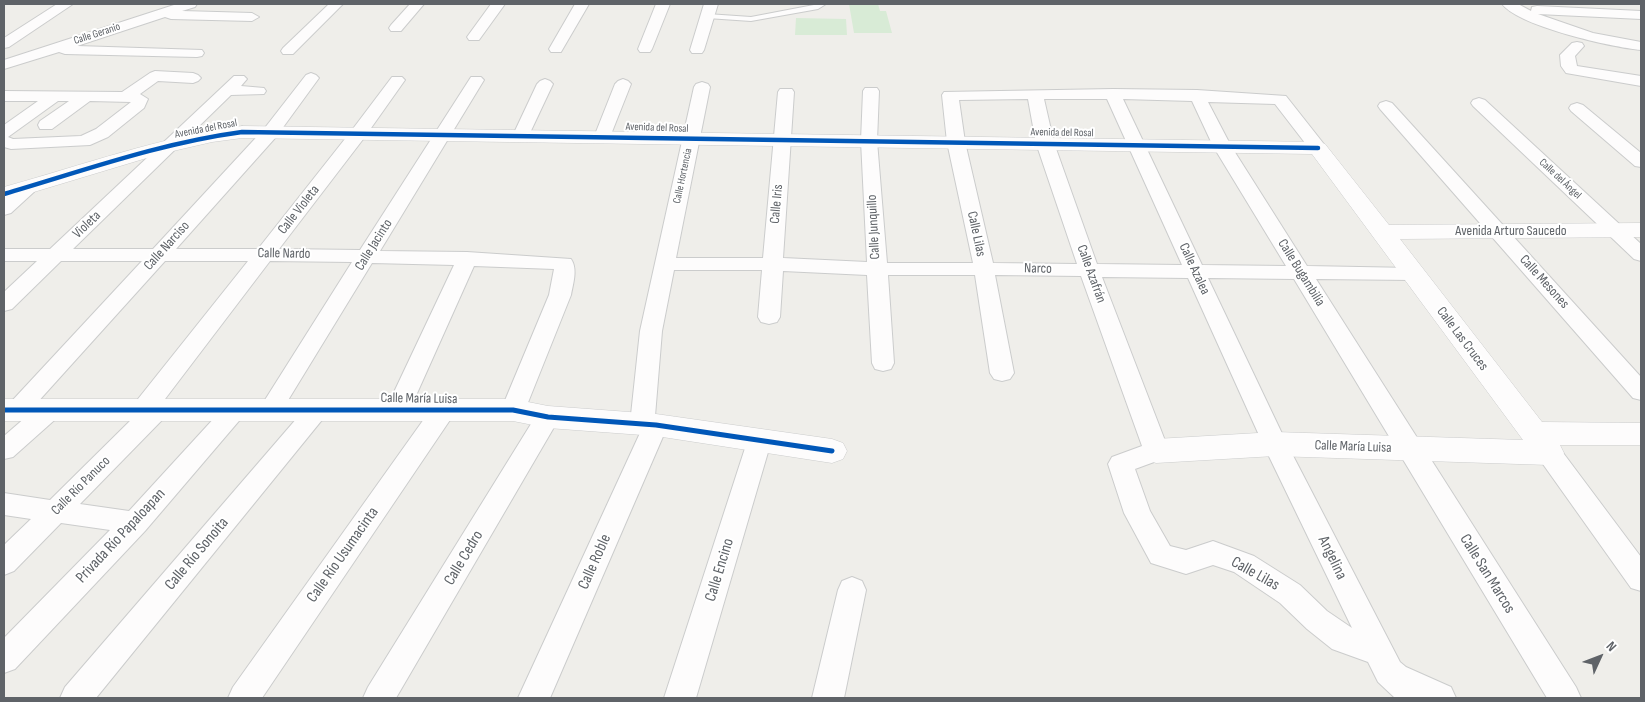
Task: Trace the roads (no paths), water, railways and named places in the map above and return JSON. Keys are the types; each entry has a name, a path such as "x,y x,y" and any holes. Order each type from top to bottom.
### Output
{"street":[{"path":"4,44 66,4"},
{"name":"Calle Geranio","path":"4,65 190,4"},
{"path":"288,51 336,4"},
{"path":"396,28 417,4"},
{"path":"474,37 498,4"},
{"path":"556,49 582,4"},
{"path":"645,49 663,4"},
{"path":"1578,4 1591,13"},
{"path":"1512,6 1641,15"},
{"path":"1512,6 1539,20 1619,43 1641,46"},
{"path":"697,50 709,10"},
{"path":"155,15 252,17"},
{"path":"1539,20 1536,30 1577,46 1633,59"},
{"path":"1577,46 1567,55 1571,70 1641,81"},
{"path":"48,50 197,53"},
{"path":"133,98 154,76 193,78"},
{"name":"Calle Narciso","path":"11,410 160,254 270,133 311,78"},
{"name":"Calle Violeta","path":"150,410 397,80"},
{"name":"Calle Jacinto","path":"271,409 476,80"},
{"name":"Violeta","path":"4,304 233,84 258,91"},
{"path":"521,135 545,84"},
{"path":"602,137 622,84"},
{"name":"Calle Hortencia","path":"665,264 702,87"},
{"name":"Calle Junquillo","path":"871,91 869,141 883,363"},
{"name":"Calle Iris","path":"769,317 786,92"},
{"name":"Calle Azalea","path":"1113,94 1275,444"},
{"name":"Calle Lilas","path":"1002,373 984,269 956,142 950,95 1035,95"},
{"path":"1035,95 1197,95"},
{"name":"Calle Azafrán","path":"1035,95 1045,143 1089,270 1156,451"},
{"name":"Calle Las Cruces","path":"1197,95 1280,99 1542,443 1641,579"},
{"name":"Calle Bugambilia","path":"1197,95 1222,146 1409,449"},
{"path":"4,96 133,98 138,104 102,133 84,141 11,144 4,141"},
{"path":"4,133 55,96"},
{"path":"46,125 87,96"},
{"name":"Calle del Ángel","path":"1479,103 1641,255"},
{"name":"Calle Mesones","path":"1386,106 1641,392"},
{"path":"1577,108 1641,162"},
{"name":"Avenida del Rosal","path":"4,194 215,134 242,132 1318,148"},
{"path":"4,209 29,187"},
{"name":"Avenida Arturo Saucedo","path":"1381,232 1641,230"},
{"name":"Calle Nardo","path":"4,255 266,254 467,258 564,263 564,277 560,295 513,410"},
{"path":"398,409 467,258"},
{"path":"649,424 652,331 665,264"},
{"name":"Narco","path":"665,264 772,264 876,269 1412,274"},
{"name":"Calle Río Sonoita","path":"76,698 318,409"},
{"name":"Calle María Luisa","path":"11,410 513,410 548,417 649,424 759,442 832,451"},
{"path":"4,450 50,410"},
{"name":"Calle Río Panuco","path":"4,563 55,512 150,410"},
{"name":"Privada Río Papaloapan","path":"4,659 135,523 236,410"},
{"name":"Calle Río Usumacinta","path":"244,698 442,411"},
{"name":"Calle Cedro","path":"379,698 548,417"},
{"name":"Calle Roble","path":"534,698 649,424"},
{"name":"Calle María Luisa","path":"1156,451 1275,444 1409,449 1542,443 1641,434"},
{"name":"Calle Encino","path":"680,698 759,442"},
{"name":"Angelina","path":"1275,444 1384,662"},
{"name":"Calle San Marcos","path":"1409,449 1565,698"},
{"name":"Calle Lilas","path":"1156,451 1121,464 1137,513 1161,555 1186,562 1213,554 1244,564 1290,594 1318,620 1343,639 1384,662"},
{"path":"4,504 135,523"},
{"path":"828,698 852,590"},
{"path":"1384,662 1418,698"},
{"path":"1384,662 1440,698"}],"lane":[{"path":"709,10 751,19 818,7 823,4"}]}
